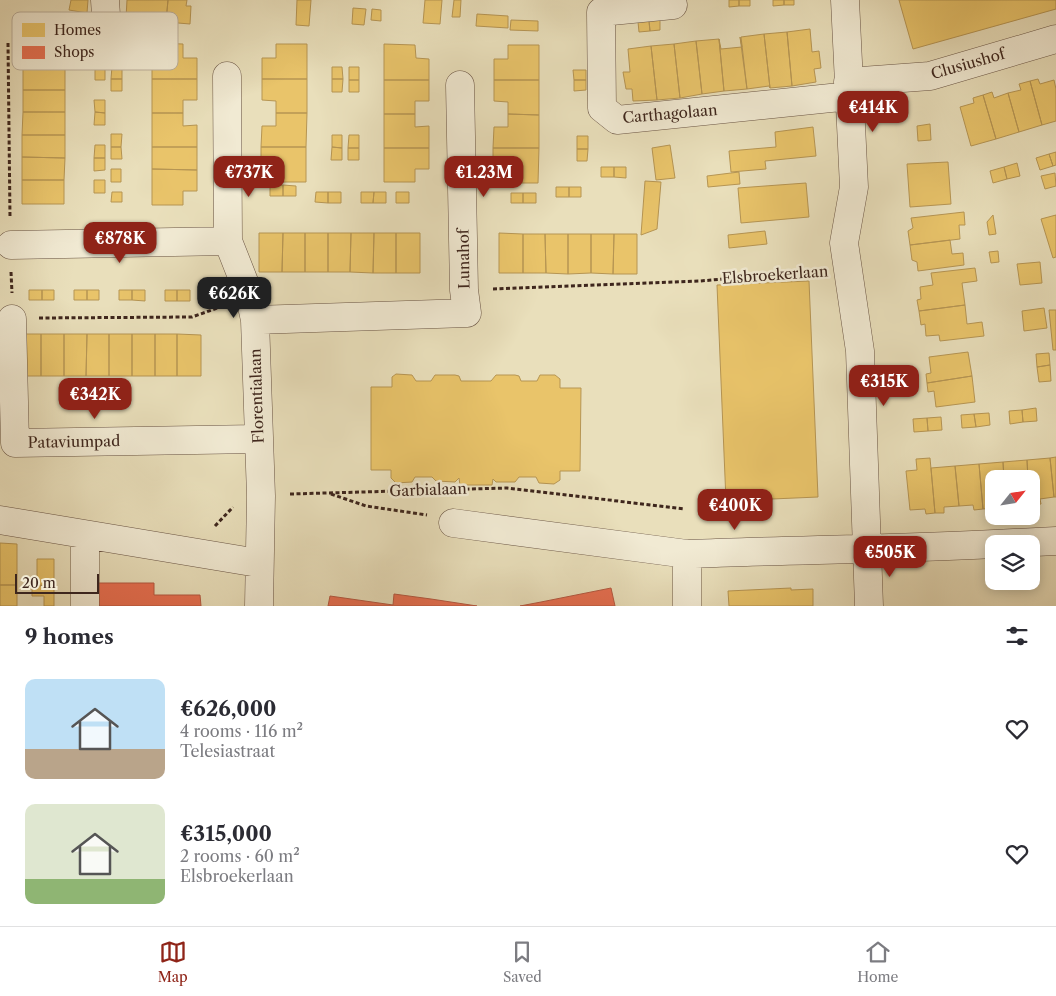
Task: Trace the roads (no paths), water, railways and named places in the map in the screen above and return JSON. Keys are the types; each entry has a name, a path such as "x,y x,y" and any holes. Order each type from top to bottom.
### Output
{"street":[{"name":"Elsbroekerlaan","path":"845,0 854,187 844,243 860,350 869,550 869,606"},
{"name":"Carthagolaan","path":"673,5 601,12 602,108 617,120 849,89"},
{"name":"Clusiushof","path":"849,89 930,76 1056,39"},
{"path":"11,245 228,241 227,76"},
{"name":"Lunahof","path":"255,320 467,313 464,290 460,85"},
{"name":"Florentialaan","path":"228,241 250,297 255,320 260,496 259,606"},
{"name":"Pataviumpad","path":"12,318 15,443 259,439"},
{"path":"0,520 258,563"},
{"path":"453,523 687,554 869,550 985,544"},
{"path":"85,535 85,606"},
{"path":"1040,542 1056,541"},
{"path":"687,554 687,606"}]}
